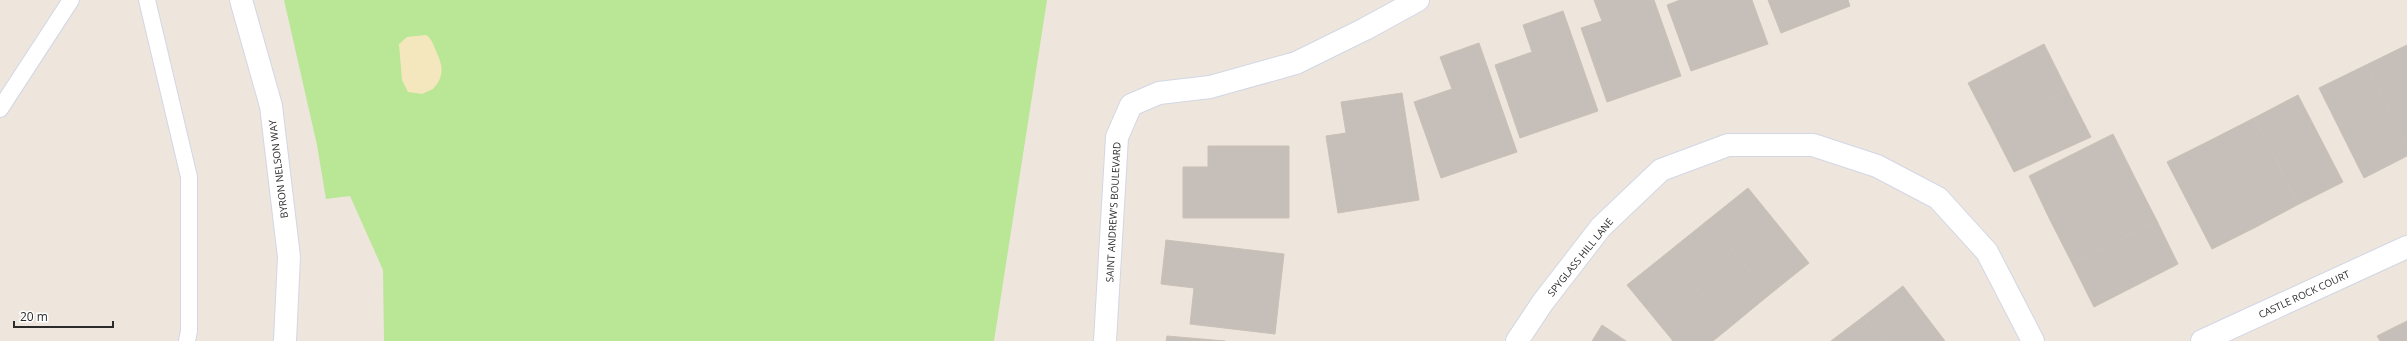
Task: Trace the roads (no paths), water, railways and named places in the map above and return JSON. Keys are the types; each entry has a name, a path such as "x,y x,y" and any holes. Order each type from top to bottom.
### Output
{"street":[{"name":"BYRON NELSON WAY","path":"241,0 271,106 289,257 285,341"},
{"name":"SAINT ANDREW'S BOULEVARD","path":"1105,341 1117,137 1131,105 1159,93 1210,87 1296,63 1365,29 1418,0"},
{"name":"SPYGLASS HILL LANE","path":"1517,341 1543,302 1601,227 1661,170 1728,145 1813,146 1877,166 1938,198 1987,252 2033,341"},
{"name":"CASTLE ROCK COURT","path":"2202,341 2407,246"}],"lane":[{"path":"0,109 71,0"},
{"path":"147,0 189,177 189,331 187,341"}]}
